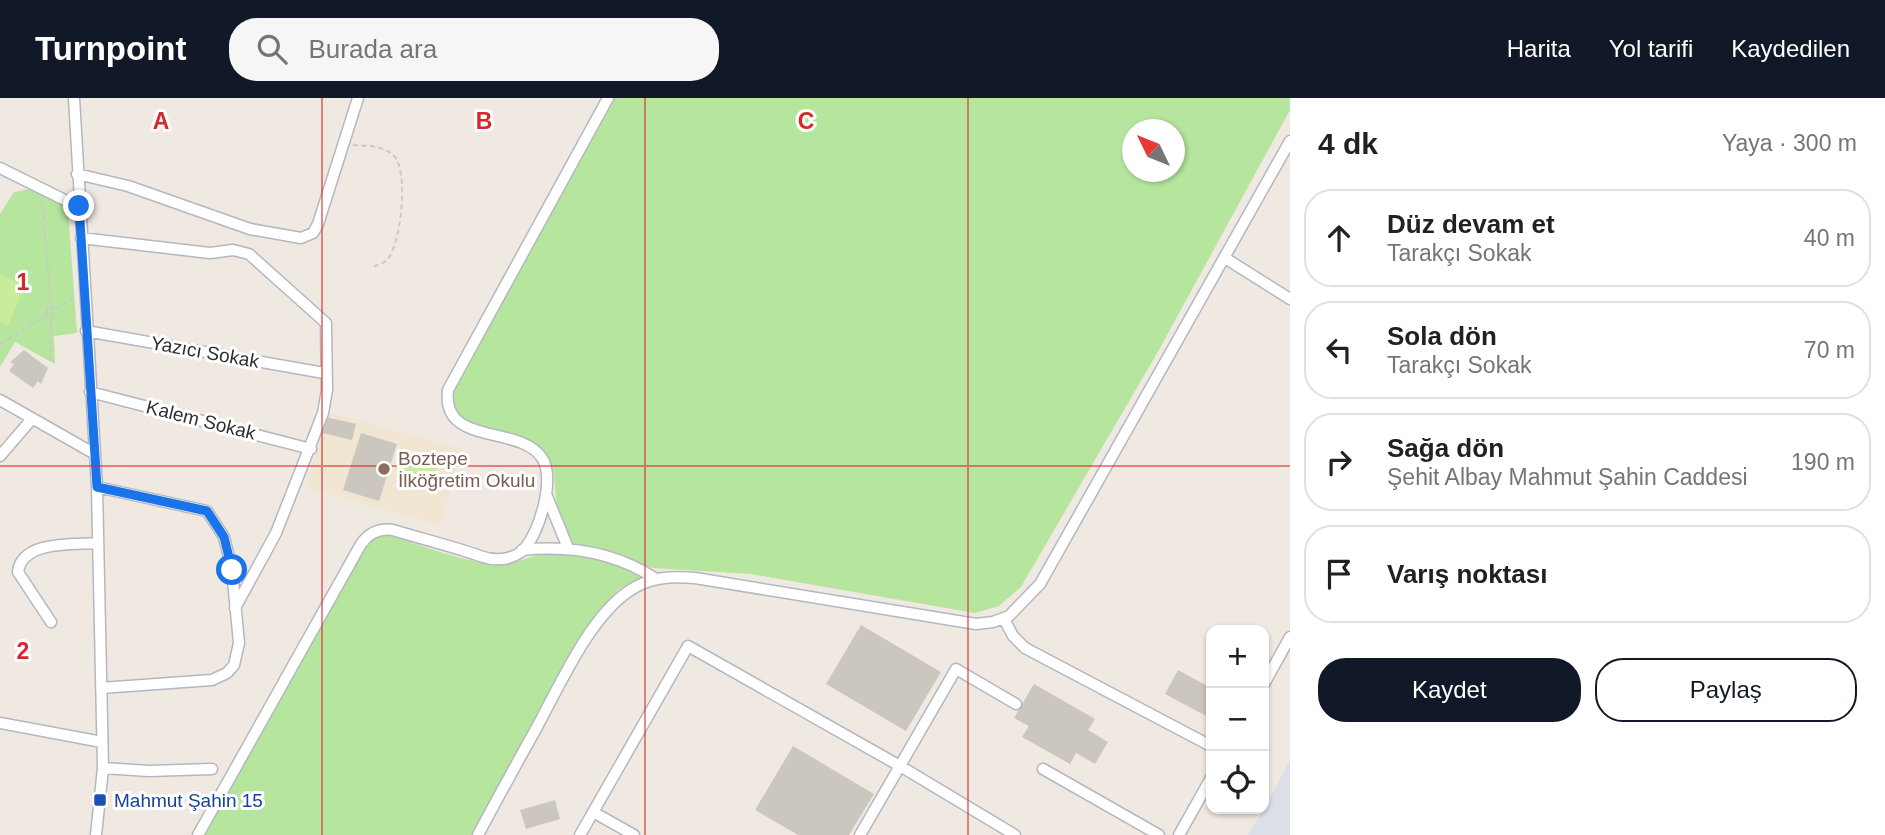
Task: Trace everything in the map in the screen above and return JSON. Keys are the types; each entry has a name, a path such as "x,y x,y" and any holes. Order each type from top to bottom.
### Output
{"street":[{"path":"74,98 97,487 103,768 96,835"},
{"path":"77,174 128,186 250,229 301,238 316,228 358,98"},
{"path":"198,835 361,544 370,534 393,530 492,559 511,557 522,550 536,528 546,494 548,470 539,453 530,446 464,426 450,412 448,390 608,98"},
{"path":"478,835 567,672 603,615 627,592 656,579 706,579 976,624 1003,619 1017,611 1040,584 1290,141"},
{"path":"0,167 79,206"},
{"path":"81,238 210,253 233,250 249,254 326,323 324,373 327,390 323,414 276,533 235,608"},
{"path":"1225,258 1290,299"},
{"name":"Yazıcı Sokak","path":"86,331 324,373"},
{"name":"Kalem Sokak","path":"90,392 311,449"},
{"path":"0,400 95,454"},
{"path":"0,456 32,420"},
{"path":"97,487 207,511 224,537 239,654 234,665 222,676 212,680 101,688"},
{"path":"546,494 568,548"},
{"path":"51,622 18,572 21,561 32,550 98,543"},
{"path":"522,550 568,548 616,559 656,579"},
{"path":"1003,619 1013,636 1025,648 1206,743"},
{"path":"1269,675 1290,637"},
{"path":"580,835 688,646 900,766 1015,835"},
{"path":"860,835 956,669 1016,704"},
{"path":"0,736 6,724 102,742"},
{"path":"103,768 149,771 212,769"},
{"path":"1043,769 1158,835"},
{"path":"1179,835 1206,787"},
{"path":"593,812 634,835"}],"path":[{"path":"342,144 382,148 398,162 402,190 397,233 388,259 374,266"},
{"path":"0,344 49,315 53,308 41,188"},
{"path":"50,361 49,315 46,310 84,293"}],"shaded area":[{"name":"Boztepe İlköğretim Okulu","path":"328,412 461,449 440,525 306,488"},
{"path":"1290,760 1290,835 1248,835 1261,814 1269,814 1269,800"}],"green space":[{"path":"613,98 1290,98 1290,110 1160,348 1021,587 999,606 975,613 751,574 652,568 573,544 559,514 552,465 544,452 524,440 468,421 459,413 454,400 456,383"},
{"path":"30,189 62,204 68,211 77,333 54,336 55,364 15,342 0,367 0,214 14,192"},
{"path":"0,275 25,285 8,326 0,323"},
{"path":"402,451 439,462 433,482 396,471"},
{"path":"388,535 483,563 508,564 539,555 566,553 605,561 643,576 619,589 600,609 557,677 472,835 202,835 364,547 374,538"}],"building":[{"path":"24,350 48,368 41,384 38,381 33,388 9,371 14,364 10,362"},
{"path":"326,417 356,424 352,440 322,433"},
{"path":"361,433 397,444 379,501 343,490"},
{"path":"861,625 941,672 906,731 826,684"},
{"path":"1178,670 1206,685 1206,716 1165,694"},
{"path":"1034,684 1095,719 1088,730 1108,742 1095,764 1076,753 1070,764 1022,737 1029,726 1014,718"},
{"path":"793,746 874,794 849,835 798,835 755,810"},
{"path":"555,800 560,819 526,829 520,810"}],"place":[{"name":"Boztepe İlköğretim Okulu","path":"384,469"},
{"name":"Mahmut Şahin 15","path":"100,800"}],"route":[{"path":"79,206 97,487 207,511 220,527 232,570"}]}
